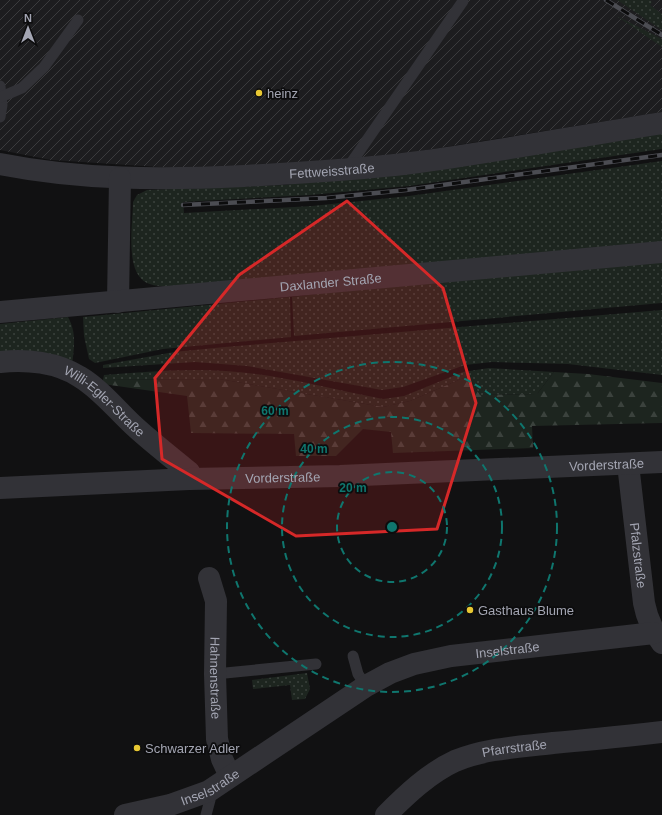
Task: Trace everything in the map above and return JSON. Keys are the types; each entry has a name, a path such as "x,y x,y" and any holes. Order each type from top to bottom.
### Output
{"street":[{"name":"Fettweisstraße","path":"0,164 54,173 120,178 189,178 347,169 410,163 662,123"},
{"path":"118,302 120,178"},
{"name":"Daxlander Straße","path":"0,312 662,252"},
{"name":"Willi-Egler-Straße","path":"0,362 15,360 37,362 55,366 80,376 133,425 189,472 189,479"},
{"name":"Vorderstraße","path":"0,488 189,479 340,476 662,462"},
{"name":"Pfalzstraße","path":"628,464 644,603 647,619 658,638"},
{"name":"Hahnenstraße","path":"209,578 216,601 215,674 217,739 222,759 230,776"},
{"name":"Inselstraße","path":"125,815 170,805 209,791 366,686 390,673 414,664 451,656 658,638"},
{"name":"Pfarrstraße","path":"386,815 426,779 440,769 469,756 487,751 662,732"}],"lane":[{"path":"347,169 463,1"},
{"path":"0,118 1,92 22,88 44,67 78,20"},
{"path":"354,656 358,674 366,686"},
{"path":"215,674 316,664"},
{"path":"206,815 210,800 209,791"}],"highlighted area":[{"path":"347,201 443,288 476,403 437,529 296,536 162,459 155,378 239,275"}],"shaded area":[{"path":"0,0 662,0 662,112 408,153 260,166 190,169 51,160 0,150"}],"green space":[{"path":"617,0 650,0 652,2 650,5 662,14 662,30"},
{"path":"615,15 662,39 662,47"},
{"path":"662,133 662,149 409,186 310,195 183,202 184,213 312,206 409,196 662,161 662,242 175,287 157,286 147,283 140,277 135,269 132,258 131,234 133,202 137,195 147,190 284,185"},
{"path":"662,262 662,303 294,336 292,297 367,288"},
{"path":"290,297 291,337 163,349 95,363 89,359 84,336 83,317"},
{"path":"662,310 662,375 568,364 492,362 465,365 403,387 382,390 247,366 195,362 103,368 103,365 174,352"},
{"path":"68,317 74,335 72,366 0,355 0,324"},
{"path":"489,368 554,372 537,394 480,395 468,376 410,401 383,407 219,379 103,380 104,375 179,370 225,371 265,375 383,399 404,396 463,372"},
{"path":"554,372 588,374 662,383 662,423 532,426 533,448 393,453 391,432 363,429 336,456 296,456 294,434 191,433 187,396 103,384 103,380 219,379 383,407 410,401 468,376 480,395 537,394"},
{"path":"307,673 310,689 305,699 292,700 290,685 253,689 252,680"}],"railway":[{"path":"606,0 662,35"},
{"path":"183,205 326,198 406,190 662,155"}],"place":[{"name":"heinz","path":"259,93"},
{"name":"Gasthaus Blume","path":"470,610"},
{"name":"Schwarzer Adler","path":"137,748"}]}
